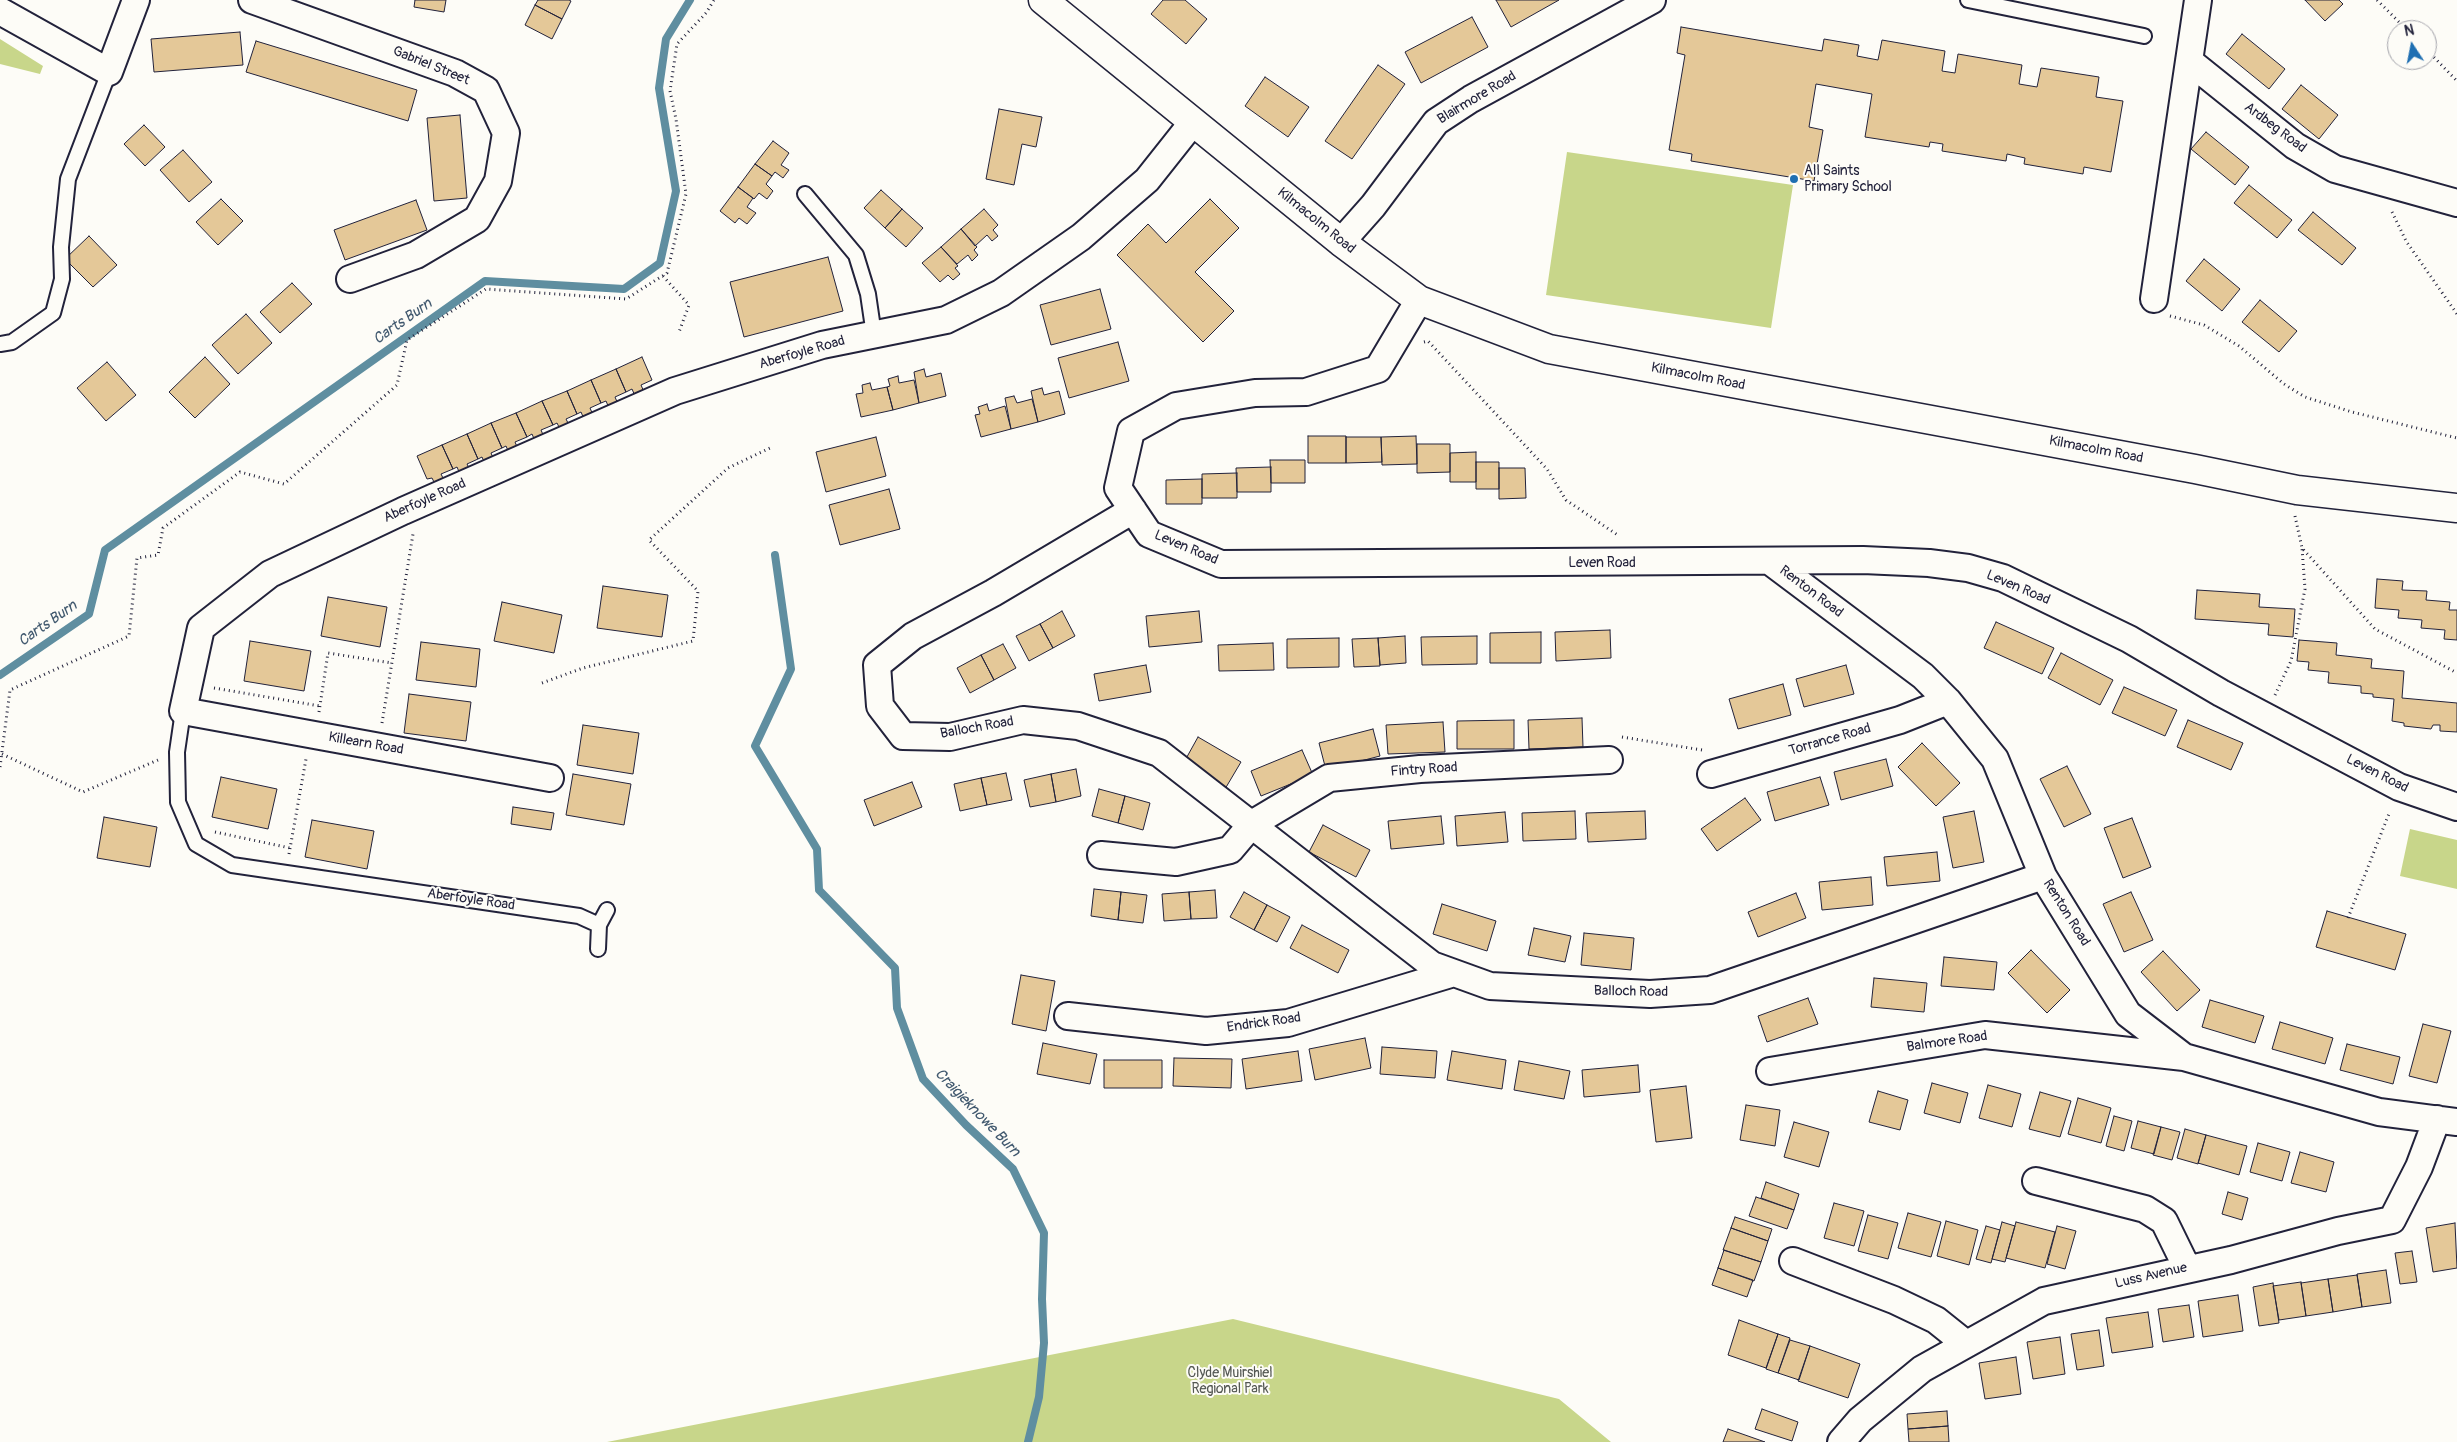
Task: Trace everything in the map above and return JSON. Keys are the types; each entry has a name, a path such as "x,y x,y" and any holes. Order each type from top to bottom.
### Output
{"main road":[{"name":"Kilmacolm Road","path":"1043,0 1341,242 1419,300 1548,349 2185,467 2297,490 2457,508"}],"street":[{"path":"0,11 109,72 136,0"},
{"name":"Gabriel Street","path":"252,0 455,73 486,90 506,133 498,181 477,219 416,255 350,279"},
{"name":"Blairmore Road","path":"1341,242 1373,206 1436,122 1471,99 1652,0"},
{"path":"2154,299 2198,0"},
{"name":"Ardbeg Road","path":"2189,61 2296,146 2335,169 2457,203"},
{"name":"Aberfoyle Road","path":"183,711 201,628 270,574 403,511 675,391 822,345 946,320 1001,294 1081,237 1147,180 1193,122"},
{"name":"Leven Road","path":"1419,300 1378,368 1306,392 1255,393 1176,406 1131,431 1118,488 1149,534 1222,564 1863,560 1929,563 1968,568 2003,578 2129,639 2266,716 2399,787 2457,807"},
{"name":"Balloch Road","path":"1133,510 993,593 913,636 876,665 880,706 903,736 950,737 1023,720 1087,729 1160,753 1432,965 1490,986 1650,994 1710,990 2043,876"},
{"name":"Renton Road","path":"1772,562 1922,676 1948,701 1995,759 2043,876 2128,1014 2184,1057 2379,1112 2447,1121"},
{"name":"Torrance Road","path":"1711,774 1900,720 1948,701"},
{"name":"Killearn Road","path":"183,711 550,778"},
{"name":"Fintry Road","path":"1252,824 1329,778 1420,769 1609,760"},
{"path":"1101,855 1176,862 1230,850 1252,824"},
{"name":"Endrick Road","path":"1068,1016 1206,1031 1288,1023 1454,972"},
{"name":"Balmore Road","path":"1770,1071 1985,1035 2184,1057"},
{"name":"Luss Avenue","path":"1841,1442 1860,1420 1922,1369 2044,1301 2392,1220 2419,1167 2447,1121"},
{"path":"2036,1181 2145,1209 2164,1221 2187,1268"},
{"path":"1793,1261 1894,1300 1936,1320 1966,1344"}],"lane":[{"path":"1968,0 2144,36"},
{"path":"0,344 12,342 53,313 62,279 61,247 68,178 109,72"},
{"path":"805,194 856,255 868,294 874,335"},
{"name":"Aberfoyle Road","path":"183,711 177,752 178,802 196,844 232,866 579,916 599,926"},
{"path":"598,949 599,926 607,910"}],"path":[{"path":"0,767 10,690 129,636 137,558 158,555 163,528 240,472 284,484 397,385 407,340 486,289 626,299 667,273 686,194 676,119 670,91 677,44 706,13 714,0"},
{"path":"2377,0 2397,20"},
{"path":"2437,60 2457,81"},
{"path":"2377,180 2406,242 2457,314"},
{"path":"663,276 689,305 679,332"},
{"path":"2154,299 2163,314 2204,325 2239,346 2284,384 2305,397 2352,412 2457,438"},
{"path":"1389,349 1428,341 1547,469 1566,500 1618,536 1639,562"},
{"path":"542,683 583,668 693,641 698,591 649,540 728,468 770,448"},
{"path":"2266,716 2291,661 2305,589 2302,548 2294,510 2297,490"},
{"path":"378,746 414,536 403,511"},
{"path":"2302,548 2376,629 2457,673"},
{"path":"288,859 320,706 328,653 392,663"},
{"path":"189,683 320,706"},
{"path":"1609,760 1622,737 1705,750 1711,774"},
{"path":"2,754 83,792 177,752"},
{"path":"2348,918 2399,787"},
{"path":"188,826 290,848"}],"green space":[{"path":"0,39 43,66 40,74 0,64"},
{"path":"1567,152 1793,185 1771,328 1546,295"},
{"path":"2410,829 2457,840 2457,889 2400,876"},
{"name":"Clyde Muirshiel Regional Park","path":"1233,1319 1559,1399 1611,1442 607,1442"}],"building":[{"path":"415,0 446,0 444,12 414,7"},
{"path":"538,0 571,1 562,19 535,5"},
{"path":"1163,0 1185,0 1207,19 1186,44 1151,14"},
{"path":"1496,0 1559,0 1511,27"},
{"path":"2305,0 2339,0 2343,4 2325,21"},
{"path":"535,5 562,19 552,39 525,25"},
{"path":"1472,17 1488,47 1421,83 1405,52"},
{"path":"1681,27 1822,51 1824,39 1859,45 1857,56 1878,60 1882,40 1945,51 1942,71 1955,73 1958,54 2022,65 2019,84 2037,87 2041,68 2099,77 2096,97 2123,101 2111,172 2084,167 2083,174 2024,164 2025,158 2007,154 2006,161 1942,151 1943,144 1930,142 1929,147 1865,137 1872,94 1816,84 1809,127 1823,130 1814,181 1691,161 1692,154 1669,150 1685,55 1677,53"},
{"path":"240,32 243,65 154,72 151,39"},
{"path":"2242,34 2285,69 2269,89 2226,54"},
{"path":"256,41 417,90 408,121 246,72"},
{"path":"1378,65 1405,84 1352,159 1325,141"},
{"path":"1265,77 1309,107 1288,137 1245,106"},
{"path":"2301,85 2338,115 2319,139 2282,109"},
{"path":"999,109 1042,117 1036,147 1022,144 1014,185 986,179"},
{"path":"460,115 467,198 434,201 427,118"},
{"path":"144,125 165,147 145,166 124,144"},
{"path":"2206,132 2249,167 2235,185 2191,149"},
{"path":"773,141 789,153 781,165 789,170 783,178 775,172 772,176 755,164"},
{"path":"183,150 212,182 189,202 160,170"},
{"path":"755,164 772,176 766,184 773,191 767,199 759,193 754,199 738,187"},
{"path":"2249,185 2292,220 2277,238 2234,203"},
{"path":"738,187 753,198 747,207 756,213 747,224 739,218 735,223 720,211"},
{"path":"881,190 902,209 885,228 864,208"},
{"path":"221,199 243,221 218,245 196,222"},
{"path":"1210,199 1239,228 1195,272 1234,311 1203,342 1117,255 1148,224 1166,243"},
{"path":"416,200 427,230 345,260 334,230"},
{"path":"902,209 923,228 906,247 885,228"},
{"path":"984,209 998,225 993,230 998,236 992,241 987,235 975,246 961,229"},
{"path":"2313,212 2356,248 2342,265 2298,230"},
{"path":"961,229 977,247 974,250 978,255 972,261 968,255 957,264 941,247"},
{"path":"89,236 117,265 93,287 65,259"},
{"path":"941,247 958,266 955,268 960,274 953,280 948,275 940,282 922,263"},
{"path":"828,257 843,311 744,337 730,282"},
{"path":"2204,259 2240,289 2222,311 2186,281"},
{"path":"292,283 312,304 280,333 260,312"},
{"path":"1100,289 1111,329 1051,345 1040,305"},
{"path":"2260,300 2297,331 2279,352 2242,322"},
{"path":"246,314 272,343 238,374 212,345"},
{"path":"1118,342 1129,381 1069,398 1058,358"},
{"path":"205,357 230,384 195,418 169,392"},
{"path":"642,357 652,380 641,385 644,392 635,396 632,389 626,392 616,369"},
{"path":"107,362 136,395 106,421 77,388"},
{"path":"616,369 626,392 615,397 618,404 609,408 606,401 601,403 591,380"},
{"path":"924,369 926,377 941,373 946,396 919,403 914,372"},
{"path":"898,376 899,383 914,380 919,403 893,410 887,387 890,386 888,379"},
{"path":"591,380 601,403 590,408 593,415 584,419 581,412 577,414 567,391"},
{"path":"870,383 872,390 887,387 893,410 861,417 856,394 863,393 862,385"},
{"path":"1042,388 1044,395 1059,391 1065,414 1038,422 1031,391"},
{"path":"567,391 577,414 566,419 569,425 560,429 557,423 553,425 542,401"},
{"path":"1014,396 1017,403 1032,399 1038,422 1011,429 1005,398"},
{"path":"542,401 553,425 541,430 544,437 535,441 532,434 527,437 516,413"},
{"path":"987,404 989,411 1005,406 1011,429 981,437 975,415 980,414 978,407"},
{"path":"516,413 527,437 515,442 518,449 509,453 506,446 502,448 491,423"},
{"path":"491,423 502,448 491,453 494,460 485,464 482,457 478,459 467,434"},
{"path":"467,434 478,459 467,464 470,470 460,474 457,467 453,469 442,445"},
{"path":"1308,436 1346,436 1346,463 1308,463"},
{"path":"1416,436 1417,464 1382,465 1381,437"},
{"path":"876,437 886,476 826,492 816,452"},
{"path":"1346,437 1381,437 1382,462 1346,463"},
{"path":"1417,444 1450,444 1450,472 1417,473"},
{"path":"442,445 453,469 441,474 444,480 435,484 432,478 427,479 417,456"},
{"path":"1476,452 1476,482 1450,482 1450,453"},
{"path":"1270,460 1305,460 1305,483 1271,483"},
{"path":"1476,462 1499,462 1499,489 1476,489"},
{"path":"1271,467 1271,492 1237,492 1236,468"},
{"path":"1499,468 1525,468 1526,498 1499,499"},
{"path":"1237,473 1237,498 1202,498 1202,474"},
{"path":"1202,479 1202,504 1166,504 1166,480"},
{"path":"889,489 900,529 840,545 829,505"},
{"path":"2377,579 2403,581 2402,590 2427,591 2426,600 2450,602 2449,610 2457,610 2457,640 2444,639 2445,630 2421,628 2422,620 2398,618 2399,610 2375,608"},
{"path":"603,586 668,595 662,637 597,628"},
{"path":"2197,590 2260,594 2259,607 2295,609 2293,637 2268,635 2269,624 2195,619"},
{"path":"328,597 387,607 380,647 321,636"},
{"path":"502,602 562,615 554,653 494,641"},
{"path":"1062,611 1075,636 1053,648 1040,624"},
{"path":"1199,611 1202,642 1149,647 1146,616"},
{"path":"1996,622 2054,648 2042,674 1984,648"},
{"path":"1040,624 1053,648 1029,661 1016,636"},
{"path":"1610,630 1611,658 1556,661 1555,632"},
{"path":"1541,632 1541,663 1490,663 1490,633"},
{"path":"1405,636 1406,663 1380,665 1378,638"},
{"path":"1477,636 1477,664 1422,665 1421,637"},
{"path":"1339,638 1339,667 1287,668 1287,639"},
{"path":"1378,638 1380,666 1354,667 1352,639"},
{"path":"2299,640 2337,643 2336,655 2372,659 2371,668 2404,671 2402,698 2457,703 2457,732 2440,731 2440,725 2433,725 2431,729 2404,726 2404,723 2392,721 2394,699 2373,697 2373,694 2361,693 2361,686 2328,683 2329,672 2308,670 2309,662 2297,661"},
{"path":"250,641 311,651 304,691 244,681"},
{"path":"421,642 480,649 476,687 416,680"},
{"path":"1273,643 1274,670 1219,671 1218,645"},
{"path":"1003,644 1016,668 994,680 981,655"},
{"path":"2061,653 2113,680 2100,705 2048,678"},
{"path":"981,655 994,680 970,693 957,668"},
{"path":"1146,665 1151,692 1099,701 1094,674"},
{"path":"1846,665 1854,694 1804,707 1796,679"},
{"path":"1783,684 1791,715 1738,729 1729,699"},
{"path":"2124,687 2177,710 2165,736 2112,713"},
{"path":"409,694 471,702 466,741 404,733"},
{"path":"1582,718 1583,747 1529,749 1528,720"},
{"path":"1514,720 1514,749 1457,749 1457,721"},
{"path":"2188,720 2243,743 2231,770 2177,747"},
{"path":"1443,722 1445,752 1388,754 1386,725"},
{"path":"583,725 639,733 633,774 577,765"},
{"path":"1373,729 1380,756 1326,770 1319,743"},
{"path":"1198,737 1241,762 1225,789 1183,764"},
{"path":"1922,743 1960,783 1936,806 1898,767"},
{"path":"1302,750 1313,775 1261,796 1251,771"},
{"path":"1886,759 1893,786 1841,800 1834,772"},
{"path":"2067,766 2091,814 2064,827 2040,779"},
{"path":"1076,769 1081,796 1056,802 1051,774"},
{"path":"1006,773 1012,800 987,805 981,778"},
{"path":"573,774 631,784 624,825 566,815"},
{"path":"1051,774 1056,802 1030,807 1024,780"},
{"path":"221,777 277,789 268,829 212,817"},
{"path":"1820,777 1829,805 1775,821 1767,792"},
{"path":"981,778 987,805 960,811 954,784"},
{"path":"912,782 922,807 874,826 864,800"},
{"path":"1099,789 1125,796 1118,823 1092,816"},
{"path":"1125,796 1150,803 1143,830 1118,823"},
{"path":"1745,798 1761,820 1717,851 1701,829"},
{"path":"513,807 554,813 551,830 511,824"},
{"path":"1575,811 1576,839 1523,841 1522,813"},
{"path":"1645,811 1646,839 1588,842 1586,813"},
{"path":"1974,811 1984,862 1953,868 1943,817"},
{"path":"1505,812 1508,842 1457,846 1455,816"},
{"path":"1441,816 1444,844 1391,849 1388,821"},
{"path":"104,817 157,827 150,867 97,858"},
{"path":"2132,818 2151,867 2123,878 2104,828"},
{"path":"312,820 374,831 367,869 305,857"},
{"path":"1323,825 1370,850 1356,877 1309,852"},
{"path":"1937,852 1940,881 1887,886 1884,857"},
{"path":"1871,877 1873,905 1822,910 1819,882"},
{"path":"1094,889 1121,892 1118,920 1091,916"},
{"path":"1215,890 1217,918 1191,919 1189,892"},
{"path":"1121,892 1147,895 1143,923 1118,920"},
{"path":"1189,892 1191,919 1164,921 1162,894"},
{"path":"1244,892 1267,905 1254,930 1230,917"},
{"path":"2131,892 2153,940 2124,952 2103,904"},
{"path":"1796,893 1806,918 1758,937 1748,912"},
{"path":"1442,904 1496,921 1487,951 1433,934"},
{"path":"1267,905 1290,917 1277,942 1254,930"},
{"path":"2327,911 2406,934 2395,970 2316,947"},
{"path":"1302,925 1349,950 1338,973 1290,948"},
{"path":"1534,928 1571,936 1565,962 1528,955"},
{"path":"1584,933 1634,938 1631,970 1581,965"},
{"path":"2031,950 2070,990 2047,1013 2008,973"},
{"path":"2163,951 2200,990 2177,1011 2141,972"},
{"path":"1944,957 1997,962 1994,990 1941,986"},
{"path":"1021,975 1055,981 1046,1031 1012,1024"},
{"path":"1874,978 1927,983 1924,1012 1871,1007"},
{"path":"1808,998 1818,1024 1767,1042 1758,1016"},
{"path":"2210,1000 2264,1016 2255,1043 2202,1027"},
{"path":"2280,1022 2333,1038 2325,1064 2272,1049"},
{"path":"2423,1024 2451,1031 2437,1083 2409,1076"},
{"path":"1365,1038 1371,1068 1315,1080 1309,1049"},
{"path":"1043,1043 1097,1054 1090,1084 1037,1074"},
{"path":"2347,1044 2400,1057 2393,1084 2340,1070"},
{"path":"1382,1047 1437,1051 1435,1078 1380,1074"},
{"path":"1298,1051 1302,1081 1246,1089 1242,1059"},
{"path":"1452,1051 1506,1060 1502,1089 1447,1080"},
{"path":"1174,1058 1232,1059 1231,1088 1173,1086"},
{"path":"1104,1060 1162,1060 1162,1088 1104,1088"},
{"path":"1519,1061 1570,1071 1564,1099 1514,1090"},
{"path":"1638,1065 1640,1092 1584,1097 1582,1070"},
{"path":"1932,1083 1968,1093 1960,1123 1924,1113"},
{"path":"1988,1085 2021,1094 2012,1127 1979,1118"},
{"path":"1686,1086 1692,1138 1656,1142 1650,1090"},
{"path":"1878,1091 1908,1100 1900,1130 1869,1122"},
{"path":"2040,1092 2071,1101 2060,1137 2029,1129"},
{"path":"2078,1098 2111,1108 2101,1143 2068,1134"},
{"path":"1746,1105 1780,1110 1775,1146 1740,1140"},
{"path":"2114,1116 2132,1121 2124,1151 2106,1146"},
{"path":"2138,1121 2161,1127 2154,1154 2131,1148"},
{"path":"1794,1122 1829,1132 1819,1167 1784,1157"},
{"path":"2161,1127 2180,1132 2172,1160 2153,1155"},
{"path":"2185,1129 2206,1135 2198,1164 2177,1158"},
{"path":"2206,1135 2247,1146 2239,1175 2198,1163"},
{"path":"2258,1143 2290,1152 2282,1181 2250,1172"},
{"path":"2300,1152 2334,1162 2326,1192 2291,1183"},
{"path":"1766,1182 1799,1194 1794,1210 1761,1198"},
{"path":"2228,1192 2248,1198 2242,1220 2222,1214"},
{"path":"1756,1197 1794,1210 1787,1229 1749,1216"},
{"path":"1834,1203 1864,1211 1854,1246 1824,1238"},
{"path":"1908,1213 1941,1222 1931,1257 1898,1248"},
{"path":"1868,1215 1898,1223 1888,1259 1858,1251"},
{"path":"1735,1217 1772,1229 1768,1241 1731,1228"},
{"path":"1946,1221 1978,1230 1969,1265 1937,1256"},
{"path":"2002,1222 2015,1226 2005,1262 1992,1259"},
{"path":"2016,1222 2055,1232 2045,1268 2006,1258"},
{"path":"2455,1223 2457,1268 2433,1272 2426,1228"},
{"path":"1986,1226 2000,1230 1991,1263 1976,1259"},
{"path":"2057,1226 2076,1231 2065,1269 2047,1264"},
{"path":"1731,1228 1768,1241 1761,1262 1723,1250"},
{"path":"1724,1250 1761,1262 1754,1281 1718,1268"},
{"path":"2412,1251 2417,1282 2400,1284 2395,1253"},
{"path":"1718,1268 1753,1280 1747,1297 1712,1285"},
{"path":"2386,1270 2391,1303 2362,1307 2357,1274"},
{"path":"2357,1275 2362,1307 2333,1312 2328,1279"},
{"path":"2328,1279 2333,1312 2306,1316 2301,1283"},
{"path":"2301,1282 2306,1316 2279,1320 2273,1286"},
{"path":"2273,1283 2279,1323 2259,1326 2253,1287"},
{"path":"2238,1295 2243,1331 2203,1337 2198,1301"},
{"path":"2189,1305 2194,1337 2163,1342 2158,1309"},
{"path":"2148,1312 2153,1347 2112,1353 2106,1318"},
{"path":"1739,1320 1778,1334 1766,1368 1728,1355"},
{"path":"2099,1330 2104,1366 2077,1370 2071,1334"},
{"path":"1778,1334 1790,1338 1778,1373 1766,1369"},
{"path":"2060,1337 2065,1374 2033,1379 2027,1342"},
{"path":"1790,1340 1810,1346 1799,1380 1778,1373"},
{"path":"1810,1346 1860,1364 1848,1398 1798,1381"},
{"path":"2016,1357 2021,1394 1985,1399 1979,1363"},
{"path":"1762,1409 1798,1422 1792,1441 1755,1429"},
{"path":"1947,1411 1948,1426 1908,1429 1907,1414"},
{"path":"1948,1426 1949,1442 1909,1442 1908,1429"},
{"path":"1728,1429 1765,1442 1723,1442"}],"waterway":[{"name":"Carts Burn","path":"0,675 89,614 105,550 485,281 624,289 660,263 676,191 659,88 666,39 690,0"},
{"name":"Craigieknowe Burn","path":"775,555 791,669 755,746 817,849 819,890 895,968 897,1008 923,1079 966,1125 1013,1169 1044,1233 1042,1299 1044,1343 1039,1397 1028,1442"}],"place":[{"name":"All Saints Primary School","path":"1794,179"}]}
